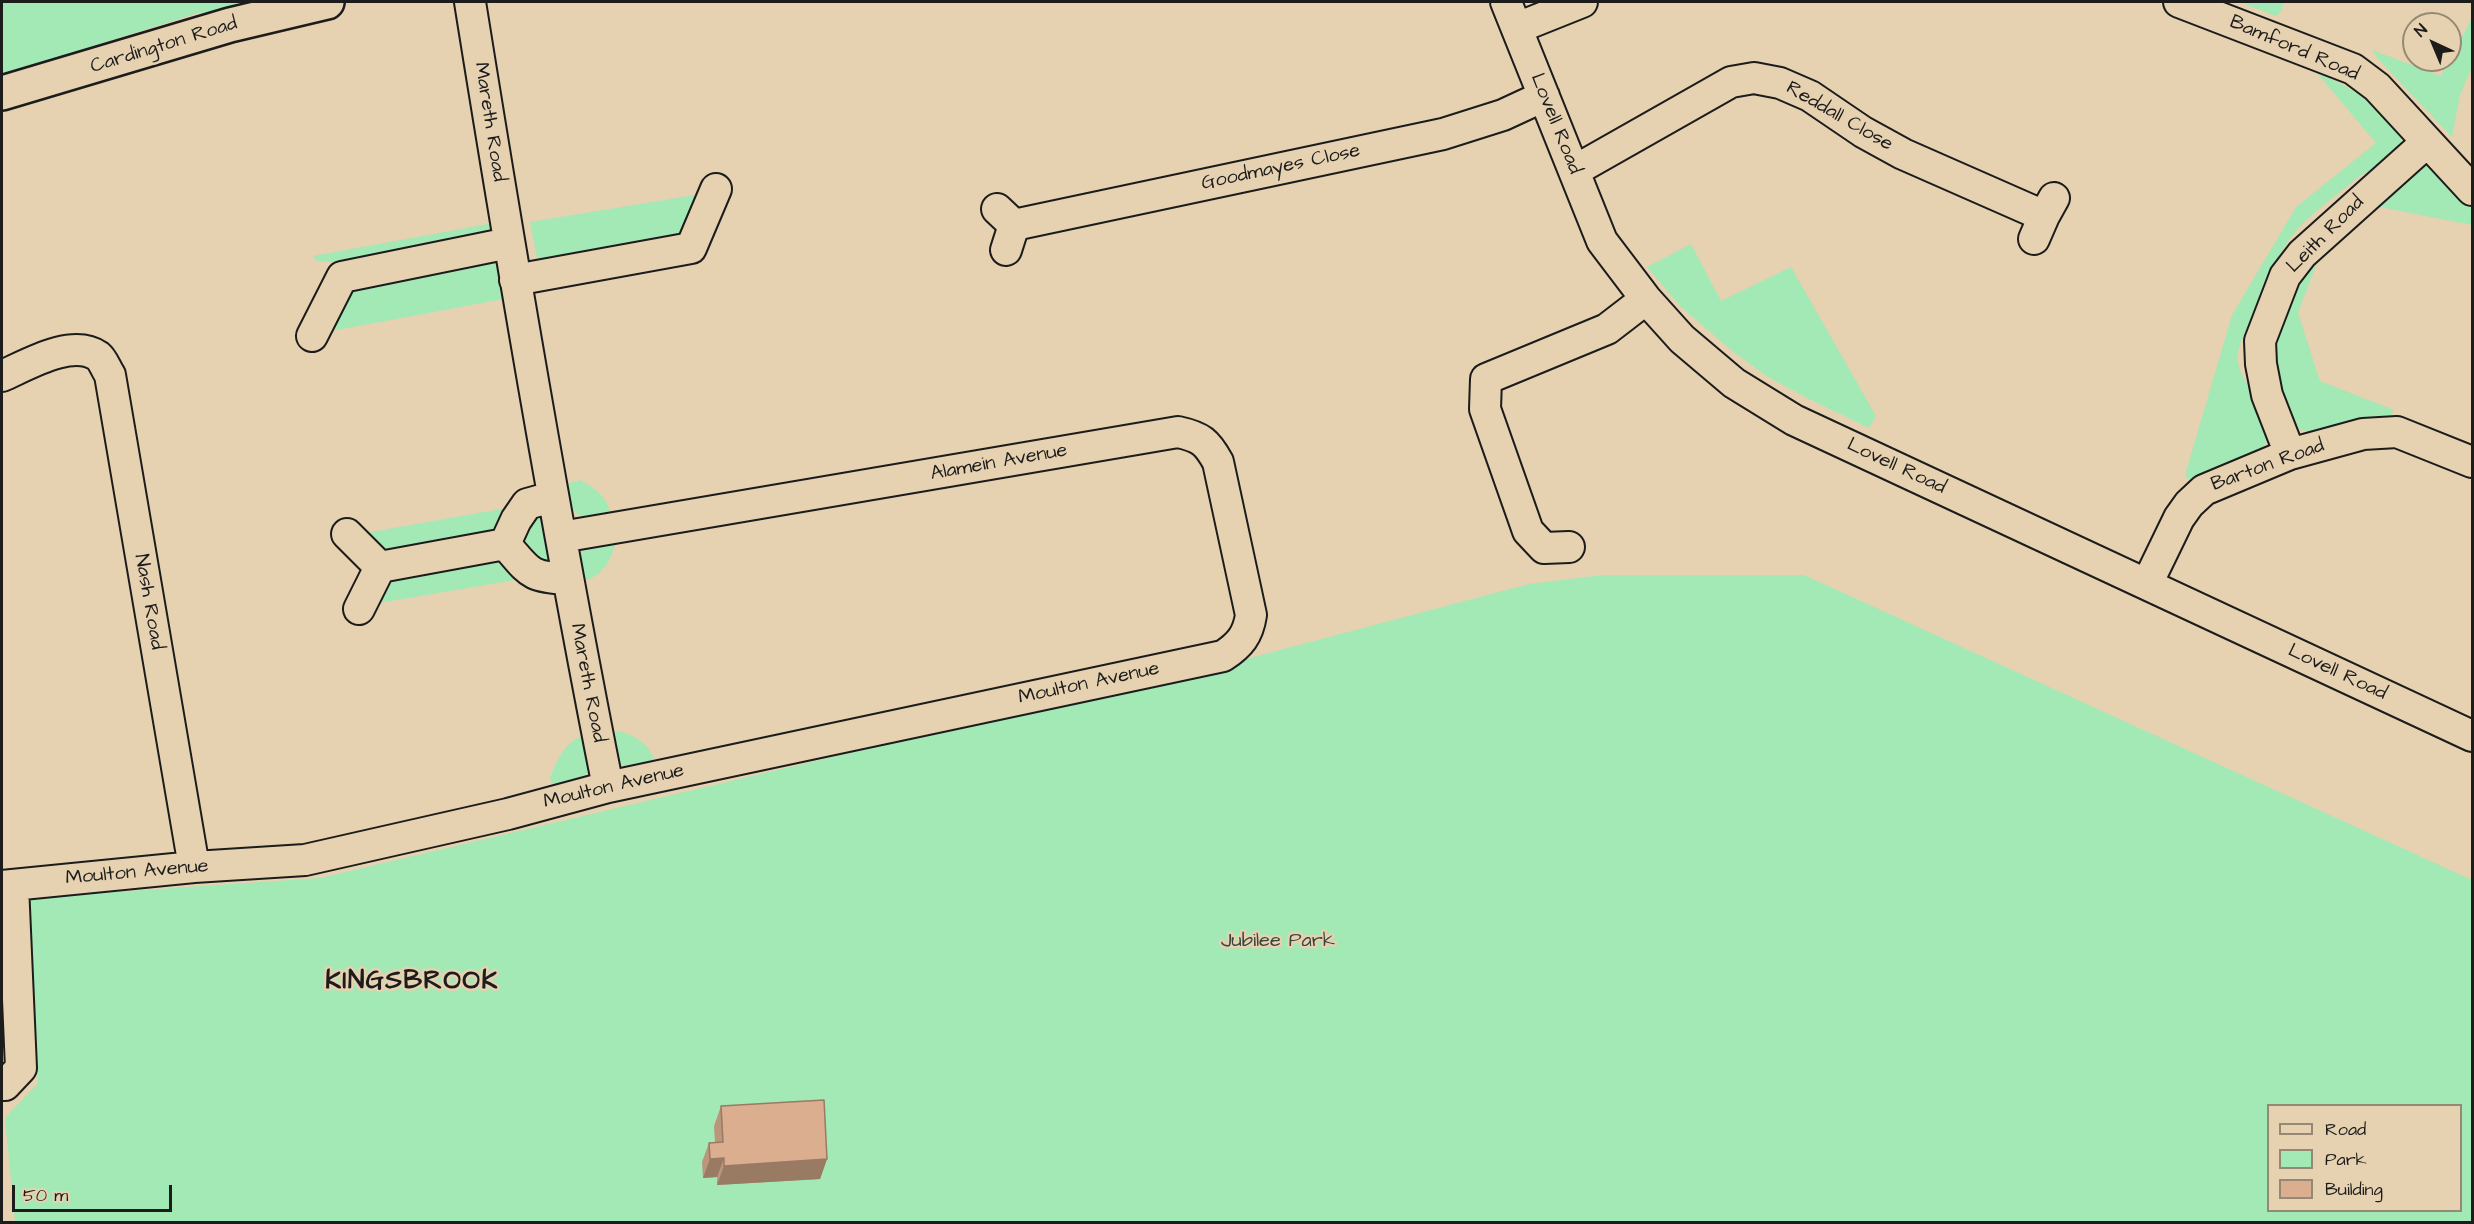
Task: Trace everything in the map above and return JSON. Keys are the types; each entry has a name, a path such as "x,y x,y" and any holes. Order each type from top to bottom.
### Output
{"main road":[{"name":"Cardington Road","path":"2,93 230,25 327,2"}],"street":[{"name":"Mareth Road","path":"470,2 552,497 608,787"},
{"path":"1512,15 1582,2"},
{"name":"Bamford Road","path":"2180,2 2353,69 2376,87 2472,189"},
{"name":"Lovell Road","path":"1512,15 1602,241 1646,299 1682,339 1734,383 1794,420 2472,736"},
{"name":"Reddall Close","path":"1574,171 1731,82 1754,78 1780,83 1810,96 1863,132 1903,154 2044,218"},
{"name":"Goodmayes Close","path":"1006,228 1443,134 1503,115 1544,96"},
{"name":"Leith Road","path":"2289,454 2267,395 2261,364 2260,341 2285,276 2302,254 2427,142"},
{"path":"515,280 691,248 716,189"},
{"path":"312,336 342,277 509,243"},
{"path":"1569,547 1544,548 1528,531 1485,409 1485,379 1607,329 1646,299"},
{"name":"Nash Road","path":"2,376 64,351 83,348 100,357 110,375 194,867"},
{"name":"Alamein Avenue","path":"561,537 1178,432 1193,435 1208,444 1218,462 1251,615 1248,632 1238,646 1223,656"},
{"name":"Barton Road","path":"2147,584 2179,518 2189,504 2204,490 2289,454 2363,434 2397,432 2472,462"},
{"path":"505,544 516,520 527,504 552,497"},
{"path":"347,534 381,567"},
{"path":"381,567 505,544"},
{"path":"505,544 528,570 539,578 567,579"},
{"path":"359,609 381,567"},
{"name":"Moulton Avenue","path":"7,886 194,867 305,860 508,814 608,787 1223,656"},
{"path":"2,1085 5,1085 21,1068 7,886"}],"green space":[{"path":"2,2 276,2 233,12 198,13 2,75"},
{"path":"2246,2 2284,2 2281,12 2275,16 2245,4"},
{"path":"2472,18 2472,67 2460,95 2452,137 2372,50 2402,61 2402,72 2430,72 2441,76 2443,72 2462,72 2462,37"},
{"path":"2317,73 2357,93 2386,115 2396,127 2401,140 2399,152 2386,165 2357,178 2329,200 2293,234 2287,243 2270,275 2238,352 2239,367 2262,410 2271,436 2257,455 2208,470 2192,483 2185,475 2232,315 2296,207 2376,143"},
{"path":"2431,165 2443,173 2472,206 2472,225 2375,206 2318,260 2298,313 2320,381 2394,410 2390,418 2365,420 2318,432 2294,427 2267,354 2297,271 2416,167"},
{"path":"701,194 685,238 538,263 530,222"},
{"path":"499,222 495,232 331,262 317,261 313,256"},
{"path":"1691,244 1721,301 1791,267 1876,416 1869,428 1768,377 1731,350 1680,306 1647,267"},
{"path":"489,256 501,262 509,298 326,332 357,281"},
{"path":"580,480 600,494 607,503 611,516 584,517 573,510 563,485"},
{"path":"518,506 499,531 383,550 360,534"},
{"path":"545,510 551,564 530,559 521,538 522,527"},
{"path":"617,535 607,564 597,575 582,582 580,559 584,548"},
{"path":"501,554 527,578 373,604 385,579"},
{"name":"Jubilee Park","path":"1603,575 1804,575 2472,880 2472,1222 15,1222 5,1118 38,1083 26,898 320,878 1231,663 1529,584"},
{"path":"620,731 643,743 651,752 656,765 634,768 621,765 613,753 608,732"},
{"path":"589,735 590,766 587,772 576,781 554,789 550,778 564,750 575,740"}],"building":[{"path":"824,1100 827,1159 724,1166 724,1158 710,1159 709,1143 723,1142 721,1106"}],"district":[{"name":"KINGSBROOK","path":"412,983"}]}
